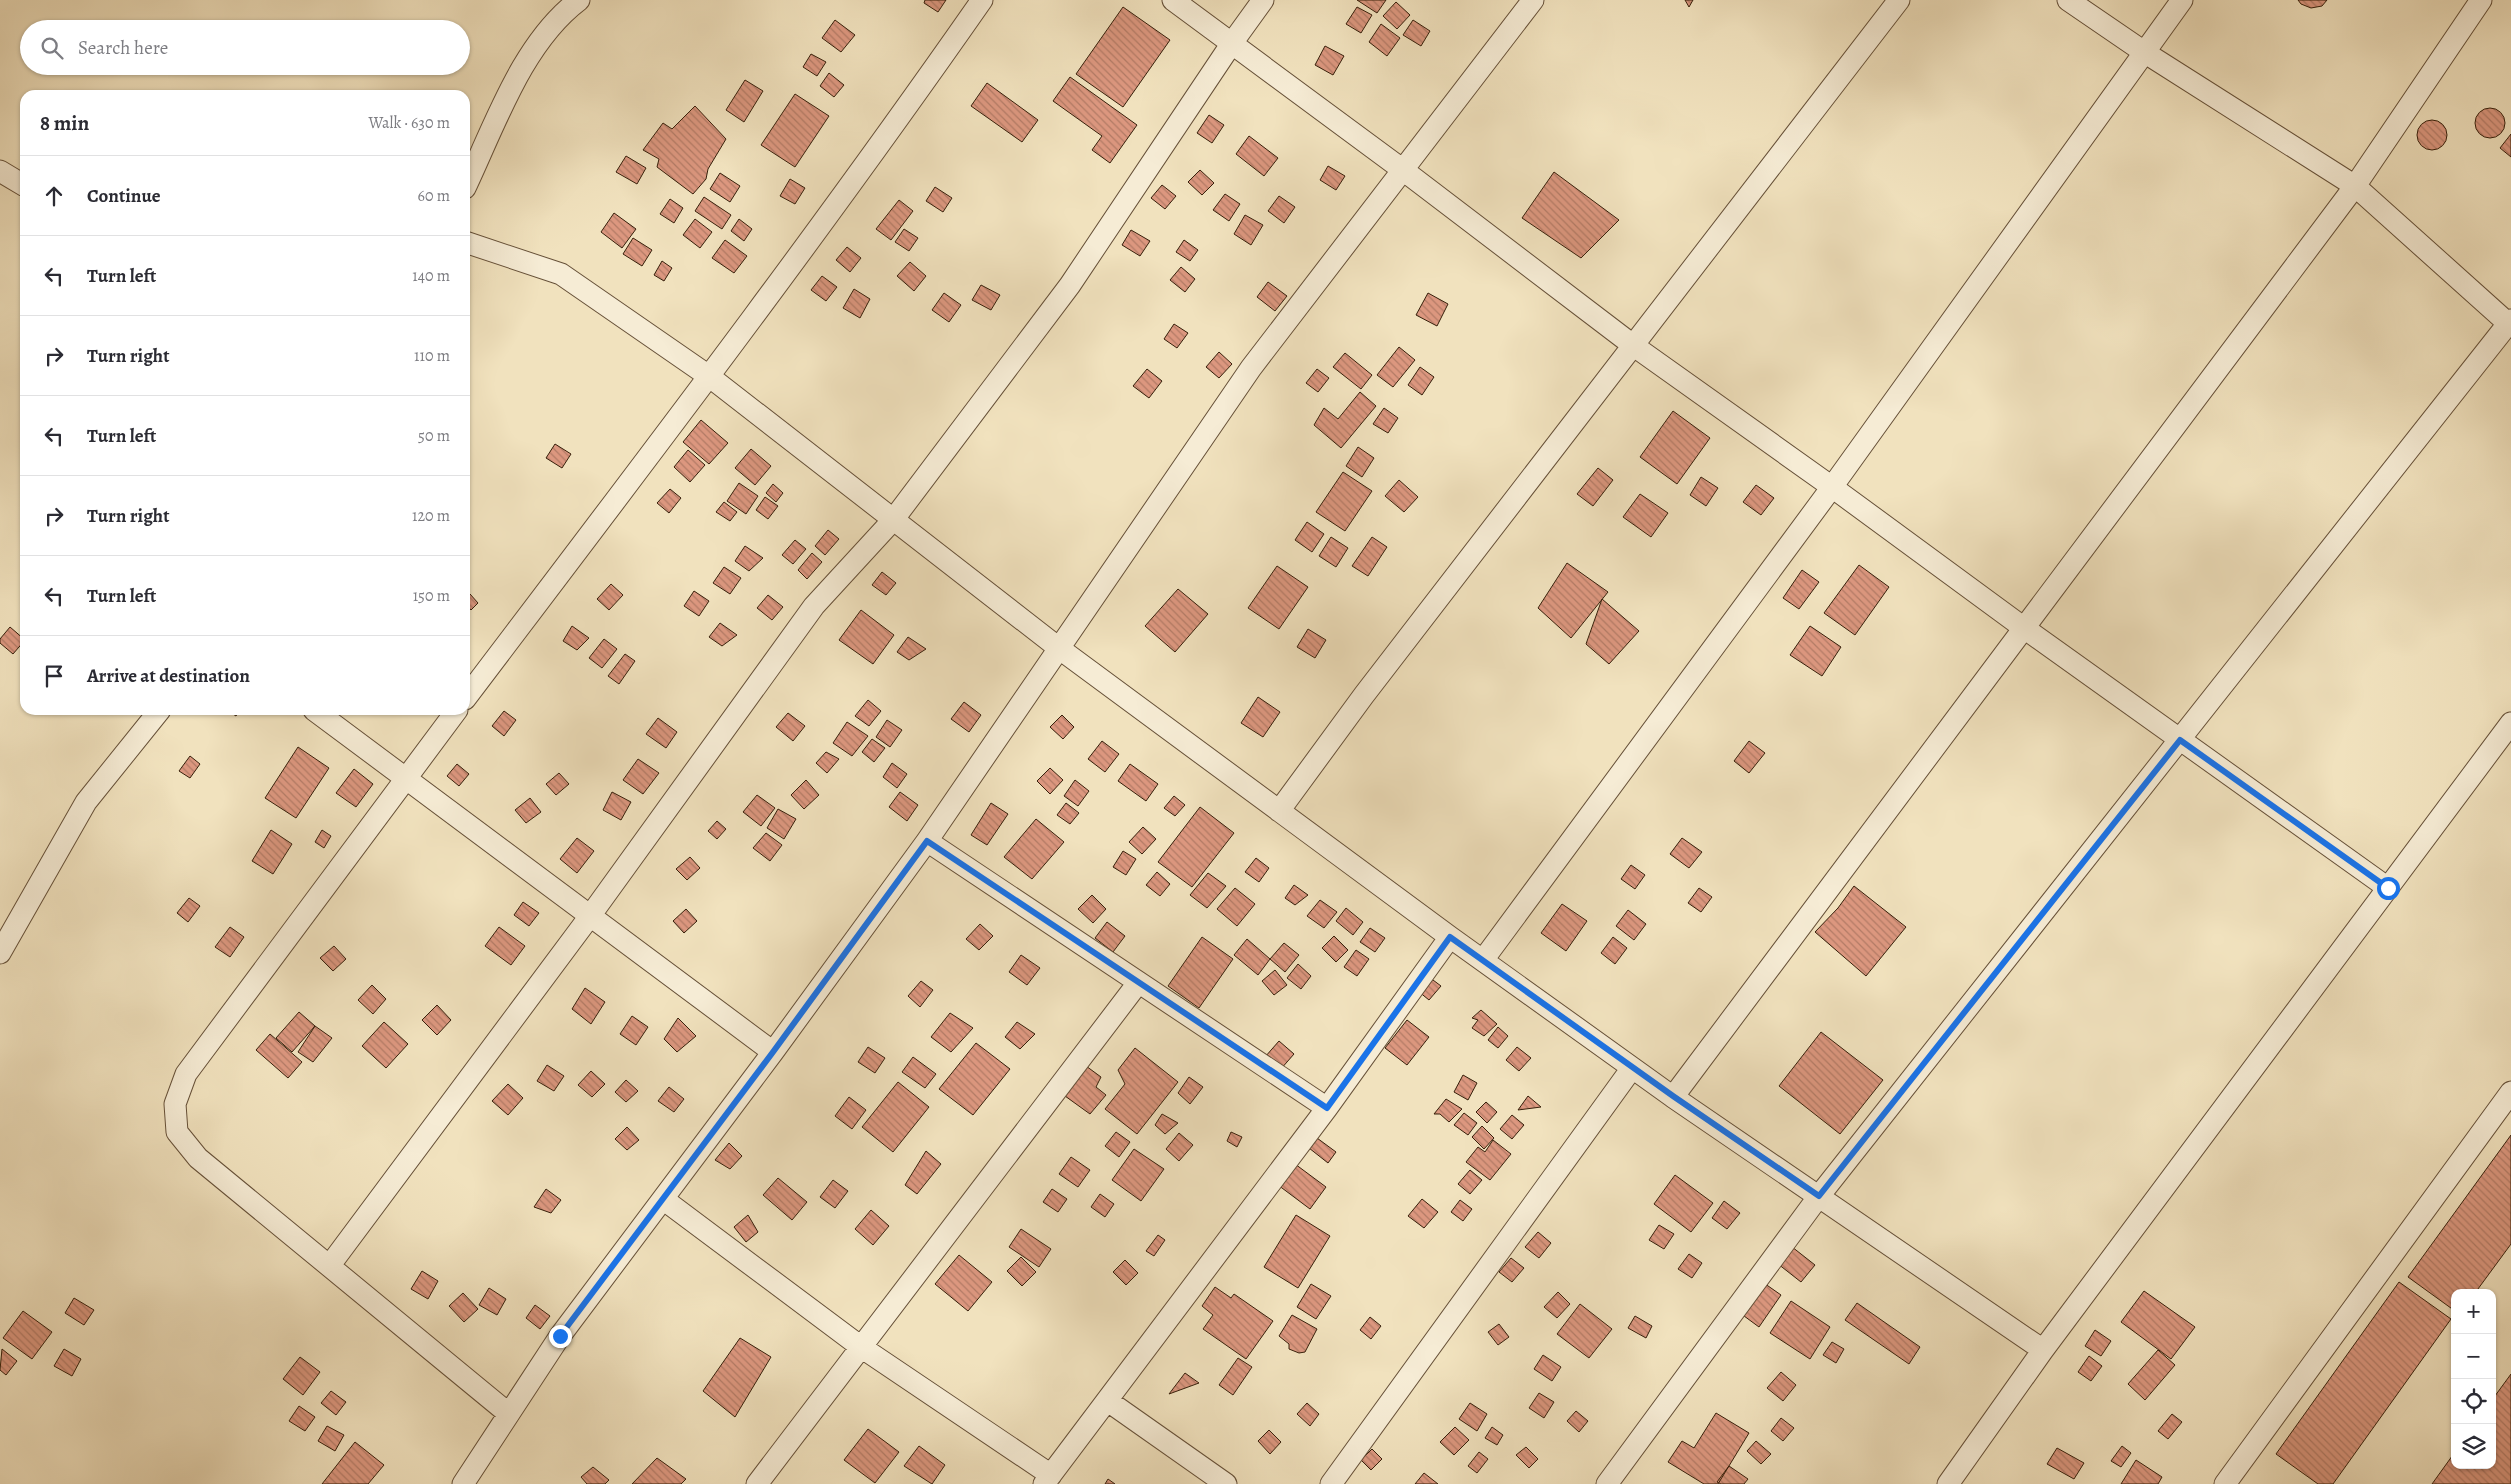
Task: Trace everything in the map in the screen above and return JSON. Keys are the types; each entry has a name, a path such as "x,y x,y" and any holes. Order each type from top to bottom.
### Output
{"street":[{"path":"470,177 522,67 559,15 579,0"},
{"path":"470,692 710,377 876,151 982,0"},
{"path":"1173,0 1403,170 1634,346 2388,888"},
{"path":"330,1264 590,916 814,606 893,520 1070,285 1232,43 1263,0"},
{"path":"463,1484 560,1336 773,1052 927,841 1251,368 1533,0"},
{"path":"1279,810 1370,687 1899,0"},
{"path":"1607,1484 1819,1196 2510,323 2355,186 2144,52 2068,0"},
{"path":"1483,960 1832,487 2182,0"},
{"path":"1673,1096 2355,186 2481,0"},
{"path":"0,171 20,183"},
{"path":"470,244 561,274 710,377 1060,648 1450,937 1632,1068 2044,1350"},
{"path":"0,953 86,802 156,715"},
{"path":"321,715 773,1052"},
{"path":"453,715 186,1074 176,1104 177,1132 198,1158 330,1264 509,1414"},
{"path":"1948,1484 2044,1350 2511,723"},
{"path":"927,841 1327,1108"},
{"path":"663,1199 861,1347 1048,1479 1327,1108 1450,937"},
{"path":"757,1484 1138,983"},
{"path":"1331,1484 1632,1068"},
{"path":"2225,1484 2511,1092"},
{"path":"1108,1401 1226,1484"}],"building":[{"path":"925,0 946,0 938,12 924,3"},
{"path":"1357,0 1386,0 1377,13"},
{"path":"1685,0 1693,0 1689,7"},
{"path":"2298,0 2327,0 2322,6 2311,8 2301,4"},
{"path":"1396,2 1410,15 1397,29 1383,16"},
{"path":"1123,7 1170,40 1123,107 1076,74"},
{"path":"1357,7 1372,15 1361,33 1346,24"},
{"path":"835,20 855,35 841,52 822,38"},
{"path":"1413,20 1430,31 1421,46 1403,35"},
{"path":"1381,24 1400,38 1387,56 1369,42"},
{"path":"1325,46 1344,56 1333,75 1315,65"},
{"path":"811,54 826,62 817,76 803,67"},
{"path":"829,73 844,85 834,97 820,86"},
{"path":"1070,77 1137,125 1110,163 1092,150 1102,136 1053,101"},
{"path":"745,80 763,91 744,122 726,110"},
{"path":"987,83 1038,120 1022,142 971,106"},
{"path":"795,94 829,116 795,167 761,145"},
{"path":"695,106 726,139 708,169 706,179 693,194 657,167 659,159 643,150 663,123 672,129"},
{"path":"2490,108 2501,112 2505,123 2501,134 2490,138 2479,134 2475,123 2479,112"},
{"path":"1209,115 1224,125 1212,143 1197,133"},
{"path":"2432,120 2438,121 2446,129 2446,141 2438,149 2432,150 2426,149 2418,141 2417,135 2418,129 2426,121"},
{"path":"2511,134 2511,157 2500,148"},
{"path":"1249,136 1278,158 1264,176 1236,154"},
{"path":"626,156 646,168 637,184 616,172"},
{"path":"1328,166 1345,176 1336,190 1320,180"},
{"path":"1200,170 1214,183 1202,195 1188,182"},
{"path":"1554,172 1619,220 1581,258 1522,218"},
{"path":"720,173 740,186 730,202 710,189"},
{"path":"790,179 805,188 795,204 780,196"},
{"path":"1162,185 1176,196 1165,209 1151,198"},
{"path":"935,187 952,198 943,212 926,201"},
{"path":"1225,194 1240,204 1229,221 1213,210"},
{"path":"1279,196 1295,207 1284,223 1268,211"},
{"path":"704,197 731,215 722,229 695,211"},
{"path":"670,199 683,208 674,223 660,214"},
{"path":"899,200 913,211 891,240 876,229"},
{"path":"614,213 636,229 622,248 601,232"},
{"path":"1245,215 1263,225 1251,245 1234,234"},
{"path":"695,219 712,232 700,248 683,235"},
{"path":"739,219 752,229 744,241 731,231"},
{"path":"904,229 918,238 909,251 895,242"},
{"path":"1131,230 1150,241 1140,256 1122,245"},
{"path":"633,238 652,250 642,266 623,254"},
{"path":"725,240 747,256 734,273 712,258"},
{"path":"1184,240 1198,250 1190,261 1176,252"},
{"path":"847,247 861,258 850,272 836,260"},
{"path":"662,261 672,268 664,281 654,275"},
{"path":"910,262 926,276 914,291 897,276"},
{"path":"1181,267 1195,279 1185,292 1170,280"},
{"path":"822,276 837,287 826,301 811,290"},
{"path":"1268,282 1287,296 1275,311 1257,297"},
{"path":"981,285 1000,295 991,310 972,300"},
{"path":"854,289 870,299 860,318 843,308"},
{"path":"944,293 961,305 949,322 932,310"},
{"path":"1428,293 1448,304 1437,326 1416,315"},
{"path":"1174,324 1188,333 1177,348 1164,339"},
{"path":"1399,347 1415,360 1393,387 1377,375"},
{"path":"1219,352 1232,364 1219,378 1206,367"},
{"path":"1345,353 1372,375 1361,389 1333,367"},
{"path":"1420,367 1434,377 1422,395 1408,385"},
{"path":"1147,369 1162,381 1149,398 1133,386"},
{"path":"1317,369 1329,378 1318,392 1306,383"},
{"path":"1360,392 1376,406 1341,448 1314,425 1324,408 1338,419"},
{"path":"1384,408 1398,418 1388,433 1373,424"},
{"path":"1673,411 1710,438 1677,484 1640,457"},
{"path":"701,420 728,443 709,464 683,442"},
{"path":"555,444 571,454 562,468 546,458"},
{"path":"1358,447 1374,458 1362,477 1346,466"},
{"path":"751,449 771,466 755,485 735,468"},
{"path":"688,450 705,465 690,482 674,467"},
{"path":"1598,468 1613,480 1593,506 1577,494"},
{"path":"1343,472 1372,491 1345,531 1316,512"},
{"path":"1701,477 1718,488 1706,506 1690,495"},
{"path":"1399,480 1418,497 1404,512 1385,496"},
{"path":"739,483 758,496 746,514 727,501"},
{"path":"773,484 783,493 776,502 766,493"},
{"path":"1756,485 1774,498 1761,515 1743,502"},
{"path":"670,489 681,498 669,513 657,503"},
{"path":"1640,494 1668,513 1651,537 1623,517"},
{"path":"765,497 778,506 768,519 756,510"},
{"path":"724,502 737,512 730,521 716,512"},
{"path":"1307,522 1324,534 1312,552 1295,540"},
{"path":"828,530 839,539 825,555 815,546"},
{"path":"1331,537 1348,548 1336,567 1319,556"},
{"path":"1372,537 1387,547 1368,576 1352,566"},
{"path":"795,540 806,549 793,564 782,555"},
{"path":"745,546 763,558 749,571 735,561"},
{"path":"812,553 822,562 807,579 798,570"},
{"path":"1567,563 1608,592 1571,638 1538,608"},
{"path":"1859,565 1889,587 1855,635 1824,613"},
{"path":"1277,566 1308,587 1279,629 1248,608"},
{"path":"724,567 741,578 730,594 713,583"},
{"path":"1802,570 1819,582 1799,609 1783,598"},
{"path":"882,572 896,583 886,595 872,585"},
{"path":"611,584 623,595 609,610 597,599"},
{"path":"1178,589 1208,614 1175,652 1145,626"},
{"path":"694,591 709,601 699,616 684,606"},
{"path":"470,594 478,603 471,610 470,609"},
{"path":"768,595 783,607 772,620 757,608"},
{"path":"1602,599 1639,631 1609,664 1586,644"},
{"path":"861,610 894,635 873,664 839,640"},
{"path":"720,623 737,635 722,646 709,637"},
{"path":"572,626 589,638 577,650 563,641"},
{"path":"1810,626 1841,647 1822,676 1790,655"},
{"path":"10,627 20,636 20,646 13,654 0,643 0,639"},
{"path":"1308,629 1326,640 1315,658 1297,647"},
{"path":"908,637 926,649 909,660 897,652"},
{"path":"604,639 617,649 602,668 589,658"},
{"path":"625,654 635,661 619,684 608,676"},
{"path":"1258,697 1280,712 1263,737 1241,723"},
{"path":"868,700 881,711 869,726 855,716"},
{"path":"964,702 981,715 969,732 951,719"},
{"path":"504,711 516,720 504,736 492,726"},
{"path":"788,713 805,726 793,741 776,727"},
{"path":"1062,715 1074,727 1063,739 1050,727"},
{"path":"658,718 677,732 666,748 646,734"},
{"path":"887,720 902,730 890,747 876,737"},
{"path":"847,722 868,736 852,756 833,743"},
{"path":"872,739 885,748 874,762 862,752"},
{"path":"1102,741 1119,754 1105,772 1088,759"},
{"path":"1749,741 1765,753 1749,773 1734,761"},
{"path":"298,747 329,768 296,818 265,798"},
{"path":"826,752 839,759 827,773 816,763"},
{"path":"190,756 200,764 190,778 179,771"},
{"path":"638,759 659,773 643,794 623,780"},
{"path":"892,763 907,774 897,788 883,777"},
{"path":"457,764 469,774 459,786 447,776"},
{"path":"1130,764 1158,784 1146,801 1118,781"},
{"path":"1050,768 1063,780 1050,794 1037,781"},
{"path":"354,769 373,784 356,807 336,793"},
{"path":"559,773 569,784 556,795 546,784"},
{"path":"806,780 819,795 804,809 791,795"},
{"path":"1075,780 1089,791 1078,806 1064,796"},
{"path":"612,792 631,802 621,820 603,810"},
{"path":"900,792 918,805 907,821 889,807"},
{"path":"757,795 775,808 761,826 743,812"},
{"path":"1174,796 1185,805 1175,816 1164,808"},
{"path":"530,798 541,812 526,823 515,810"},
{"path":"991,803 1008,814 987,845 971,835"},
{"path":"1066,803 1079,813 1070,824 1057,815"},
{"path":"1200,807 1234,833 1192,887 1158,862"},
{"path":"778,809 796,819 784,839 767,828"},
{"path":"1036,819 1064,842 1032,879 1004,857"},
{"path":"717,821 726,829 717,839 708,831"},
{"path":"1143,827 1156,839 1142,854 1129,842"},
{"path":"271,830 292,844 273,874 252,861"},
{"path":"322,830 331,836 324,848 315,842"},
{"path":"766,833 782,845 770,861 753,848"},
{"path":"577,838 594,851 577,873 560,859"},
{"path":"1682,838 1702,852 1689,868 1670,854"},
{"path":"1123,851 1136,859 1126,875 1113,867"},
{"path":"690,857 700,868 687,880 676,869"},
{"path":"1256,858 1269,868 1259,882 1245,872"},
{"path":"1631,865 1645,875 1635,889 1621,879"},
{"path":"1157,872 1170,884 1160,896 1146,885"},
{"path":"1208,873 1226,886 1207,908 1190,895"},
{"path":"1294,885 1308,895 1295,905 1285,898"},
{"path":"1854,886 1906,927 1866,976 1815,932 1838,908"},
{"path":"1235,888 1255,904 1237,926 1217,909"},
{"path":"1699,888 1712,897 1701,912 1688,903"},
{"path":"1092,895 1106,909 1093,923 1078,909"},
{"path":"189,898 200,906 188,922 177,913"},
{"path":"1320,900 1337,912 1324,928 1307,916"},
{"path":"523,902 539,913 529,926 514,915"},
{"path":"1562,904 1587,921 1566,951 1541,933"},
{"path":"1346,908 1363,922 1353,935 1336,921"},
{"path":"686,909 697,921 684,933 673,921"},
{"path":"1628,910 1646,924 1634,940 1616,926"},
{"path":"1107,922 1125,936 1113,952 1095,938"},
{"path":"980,924 993,936 979,950 966,939"},
{"path":"230,927 244,937 230,957 215,947"},
{"path":"499,927 525,946 511,965 485,946"},
{"path":"1370,928 1385,938 1375,952 1360,942"},
{"path":"1334,936 1348,950 1336,962 1322,948"},
{"path":"1202,937 1233,959 1199,1008 1168,986"},
{"path":"1613,937 1627,948 1615,964 1601,953"},
{"path":"1247,939 1270,959 1258,975 1234,955"},
{"path":"1284,943 1299,955 1285,972 1270,959"},
{"path":"334,946 346,959 333,971 320,958"},
{"path":"1356,950 1369,959 1357,976 1344,967"},
{"path":"1021,955 1040,968 1027,985 1009,972"},
{"path":"1298,964 1311,976 1301,989 1287,978"},
{"path":"1275,970 1287,985 1274,995 1262,981"},
{"path":"1429,977 1441,986 1429,1000 1418,991"},
{"path":"921,981 933,990 920,1007 908,996"},
{"path":"372,985 386,999 373,1014 358,1000"},
{"path":"585,988 605,1002 591,1024 572,1009"},
{"path":"437,1005 451,1020 437,1035 422,1020"},
{"path":"1481,1010 1497,1024 1484,1036 1472,1028 1478,1020 1472,1018"},
{"path":"299,1012 315,1026 292,1052 276,1038"},
{"path":"950,1013 973,1028 951,1052 931,1037"},
{"path":"632,1016 648,1027 636,1045 620,1034"},
{"path":"678,1018 696,1036 677,1052 664,1039"},
{"path":"1407,1020 1429,1037 1407,1065 1385,1048"},
{"path":"384,1022 408,1044 386,1068 362,1046"},
{"path":"1017,1022 1035,1034 1020,1049 1005,1037"},
{"path":"315,1026 332,1038 313,1062 298,1052"},
{"path":"1498,1027 1508,1036 1498,1048 1488,1040"},
{"path":"1821,1032 1883,1080 1840,1134 1779,1086"},
{"path":"270,1034 302,1062 288,1078 256,1050"},
{"path":"1279,1041 1294,1054 1280,1070 1265,1057"},
{"path":"976,1043 1010,1069 973,1115 939,1089"},
{"path":"868,1047 885,1058 875,1073 858,1062"},
{"path":"1517,1047 1531,1058 1519,1071 1506,1060"},
{"path":"1135,1048 1178,1082 1137,1134 1105,1109 1125,1084 1118,1070"},
{"path":"913,1057 936,1074 925,1088 902,1072"},
{"path":"547,1065 564,1076 554,1091 537,1081"},
{"path":"1086,1066 1101,1077 1096,1087 1106,1095 1090,1114 1065,1096"},
{"path":"591,1071 605,1084 592,1097 578,1085"},
{"path":"1463,1075 1477,1083 1468,1100 1454,1092"},
{"path":"1189,1077 1203,1087 1190,1104 1178,1093"},
{"path":"626,1080 638,1091 626,1102 615,1092"},
{"path":"898,1082 929,1107 893,1152 862,1127"},
{"path":"508,1084 523,1098 508,1115 492,1101"},
{"path":"669,1087 684,1099 674,1112 658,1101"},
{"path":"1528,1096 1541,1107 1518,1110"},
{"path":"849,1097 866,1110 852,1129 835,1116"},
{"path":"1446,1099 1462,1109 1449,1122 1440,1114 1434,1114"},
{"path":"1486,1102 1497,1112 1487,1123 1476,1112"},
{"path":"1464,1113 1477,1123 1468,1135 1454,1125"},
{"path":"1162,1114 1178,1123 1165,1134 1155,1125"},
{"path":"1512,1115 1524,1125 1512,1139 1500,1129"},
{"path":"1482,1126 1494,1138 1484,1149 1472,1137"},
{"path":"627,1127 639,1140 627,1150 615,1139"},
{"path":"1116,1132 1130,1142 1119,1157 1105,1146"},
{"path":"1231,1132 1242,1137 1237,1147 1227,1141"},
{"path":"1179,1133 1193,1145 1179,1161 1166,1149"},
{"path":"2511,1135 2511,1244 2478,1289 2451,1289 2451,1308 2408,1277"},
{"path":"1317,1138 1336,1152 1328,1163 1309,1148"},
{"path":"1493,1140 1511,1154 1490,1180 1466,1162 1478,1147 1485,1152"},
{"path":"729,1143 742,1156 730,1169 715,1160"},
{"path":"1134,1149 1164,1169 1141,1201 1112,1180"},
{"path":"926,1151 941,1164 917,1194 905,1185"},
{"path":"1071,1157 1090,1170 1078,1187 1059,1174"},
{"path":"1295,1164 1326,1187 1310,1209 1278,1185"},
{"path":"1470,1170 1482,1180 1470,1194 1458,1184"},
{"path":"1675,1175 1713,1203 1691,1232 1654,1204"},
{"path":"778,1178 807,1202 792,1220 763,1195"},
{"path":"833,1180 848,1191 835,1208 820,1197"},
{"path":"546,1189 561,1200 551,1213 534,1207"},
{"path":"1052,1189 1067,1199 1058,1212 1043,1202"},
{"path":"1100,1194 1114,1204 1105,1217 1091,1207"},
{"path":"1422,1199 1438,1212 1424,1228 1408,1216"},
{"path":"1460,1200 1472,1209 1463,1221 1451,1212"},
{"path":"1724,1201 1740,1213 1727,1229 1712,1218"},
{"path":"871,1210 889,1226 873,1245 855,1229"},
{"path":"748,1215 758,1232 746,1242 734,1227"},
{"path":"1296,1215 1330,1236 1298,1288 1264,1267"},
{"path":"1659,1225 1674,1234 1664,1249 1649,1240"},
{"path":"1021,1229 1051,1249 1039,1267 1009,1247"},
{"path":"1538,1232 1551,1243 1539,1258 1525,1247"},
{"path":"1158,1235 1165,1240 1154,1256 1146,1251"},
{"path":"1787,1243 1815,1265 1801,1282 1773,1260"},
{"path":"1689,1254 1702,1263 1692,1278 1678,1269"},
{"path":"959,1255 992,1282 968,1311 935,1284"},
{"path":"1021,1257 1036,1272 1022,1286 1007,1271"},
{"path":"1511,1258 1524,1268 1512,1282 1499,1272"},
{"path":"1125,1260 1138,1273 1126,1285 1113,1272"},
{"path":"422,1271 438,1281 428,1299 411,1289"},
{"path":"1761,1281 1781,1295 1759,1327 1740,1313"},
{"path":"2399,1282 2451,1319 2333,1484 2318,1484 2276,1454"},
{"path":"1311,1284 1331,1296 1316,1319 1297,1307"},
{"path":"1215,1287 1231,1298 1234,1294 1273,1321 1246,1359 1203,1329 1213,1315 1202,1306"},
{"path":"489,1288 506,1299 497,1315 479,1305"},
{"path":"2144,1291 2195,1327 2171,1359 2121,1322"},
{"path":"1558,1292 1570,1304 1557,1318 1544,1307"},
{"path":"463,1293 478,1309 464,1322 449,1306"},
{"path":"74,1298 94,1310 84,1325 65,1313"},
{"path":"1791,1301 1830,1327 1810,1359 1770,1333"},
{"path":"1857,1303 1920,1347 1909,1364 1845,1320"},
{"path":"1580,1304 1612,1329 1589,1358 1557,1334"},
{"path":"535,1305 550,1316 540,1329 526,1318"},
{"path":"23,1311 52,1332 32,1359 3,1338"},
{"path":"1292,1315 1317,1329 1305,1352 1299,1353 1289,1349 1289,1344 1279,1336"},
{"path":"1635,1316 1652,1326 1646,1338 1628,1328"},
{"path":"1370,1317 1381,1326 1371,1339 1360,1330"},
{"path":"1499,1324 1509,1337 1498,1345 1488,1332"},
{"path":"2095,1330 2111,1341 2101,1356 2085,1346"},
{"path":"740,1338 771,1357 735,1417 703,1391"},
{"path":"1832,1342 1844,1349 1836,1363 1823,1355"},
{"path":"2,1349 17,1361 6,1375 0,1370"},
{"path":"64,1349 81,1359 72,1376 54,1366"},
{"path":"2158,1350 2175,1365 2145,1400 2128,1384"},
{"path":"1543,1355 1561,1367 1552,1381 1534,1369"},
{"path":"2089,1356 2102,1366 2091,1381 2078,1372"},
{"path":"300,1357 320,1372 303,1395 283,1379"},
{"path":"1238,1358 1252,1367 1233,1395 1219,1385"},
{"path":"1781,1372 1796,1385 1783,1401 1767,1388"},
{"path":"1185,1373 1199,1383 1169,1394"},
{"path":"2511,1374 2511,1484 2432,1484 2451,1458 2451,1469 2496,1469 2496,1395"},
{"path":"331,1391 346,1402 336,1415 321,1403"},
{"path":"1539,1393 1554,1402 1544,1418 1529,1408"},
{"path":"1307,1403 1319,1414 1310,1426 1297,1414"},
{"path":"1470,1403 1487,1414 1477,1431 1459,1419"},
{"path":"299,1406 315,1417 305,1431 289,1421"},
{"path":"1576,1411 1588,1421 1579,1432 1567,1421"},
{"path":"1716,1413 1749,1433 1718,1484 1704,1484 1668,1462 1682,1441 1694,1448"},
{"path":"2172,1414 2182,1422 2168,1439 2158,1431"},
{"path":"1781,1418 1794,1428 1783,1441 1771,1431"},
{"path":"327,1426 344,1435 335,1451 318,1441"},
{"path":"1455,1427 1469,1440 1454,1455 1440,1442"},
{"path":"1492,1427 1503,1435 1497,1445 1485,1438"},
{"path":"868,1429 899,1452 875,1483 844,1460"},
{"path":"1269,1430 1281,1442 1270,1454 1258,1441"},
{"path":"1756,1441 1771,1454 1761,1464 1747,1451"},
{"path":"355,1442 384,1465 368,1484 322,1484"},
{"path":"919,1446 945,1465 932,1484 904,1466"},
{"path":"2122,1446 2131,1453 2121,1467 2111,1461"},
{"path":"1526,1447 1538,1459 1529,1468 1516,1455"},
{"path":"2057,1448 2084,1463 2074,1479 2047,1464"},
{"path":"1372,1449 1382,1459 1371,1470 1361,1460"},
{"path":"1479,1452 1488,1459 1477,1473 1468,1466"},
{"path":"657,1458 686,1479 681,1484 632,1484"},
{"path":"2136,1460 2162,1477 2158,1484 2121,1484"},
{"path":"1729,1466 1748,1479 1744,1484 1721,1484 1717,1482"},
{"path":"593,1467 609,1480 605,1484 587,1484 581,1477"},
{"path":"1424,1473 1438,1484 1415,1484"},
{"path":"1108,1479 1115,1484 1105,1484"}],"route":[{"path":"560,1336 773,1052 927,841 1327,1108 1450,937 1673,1096 1819,1196 2180,740 2388,888"}]}
